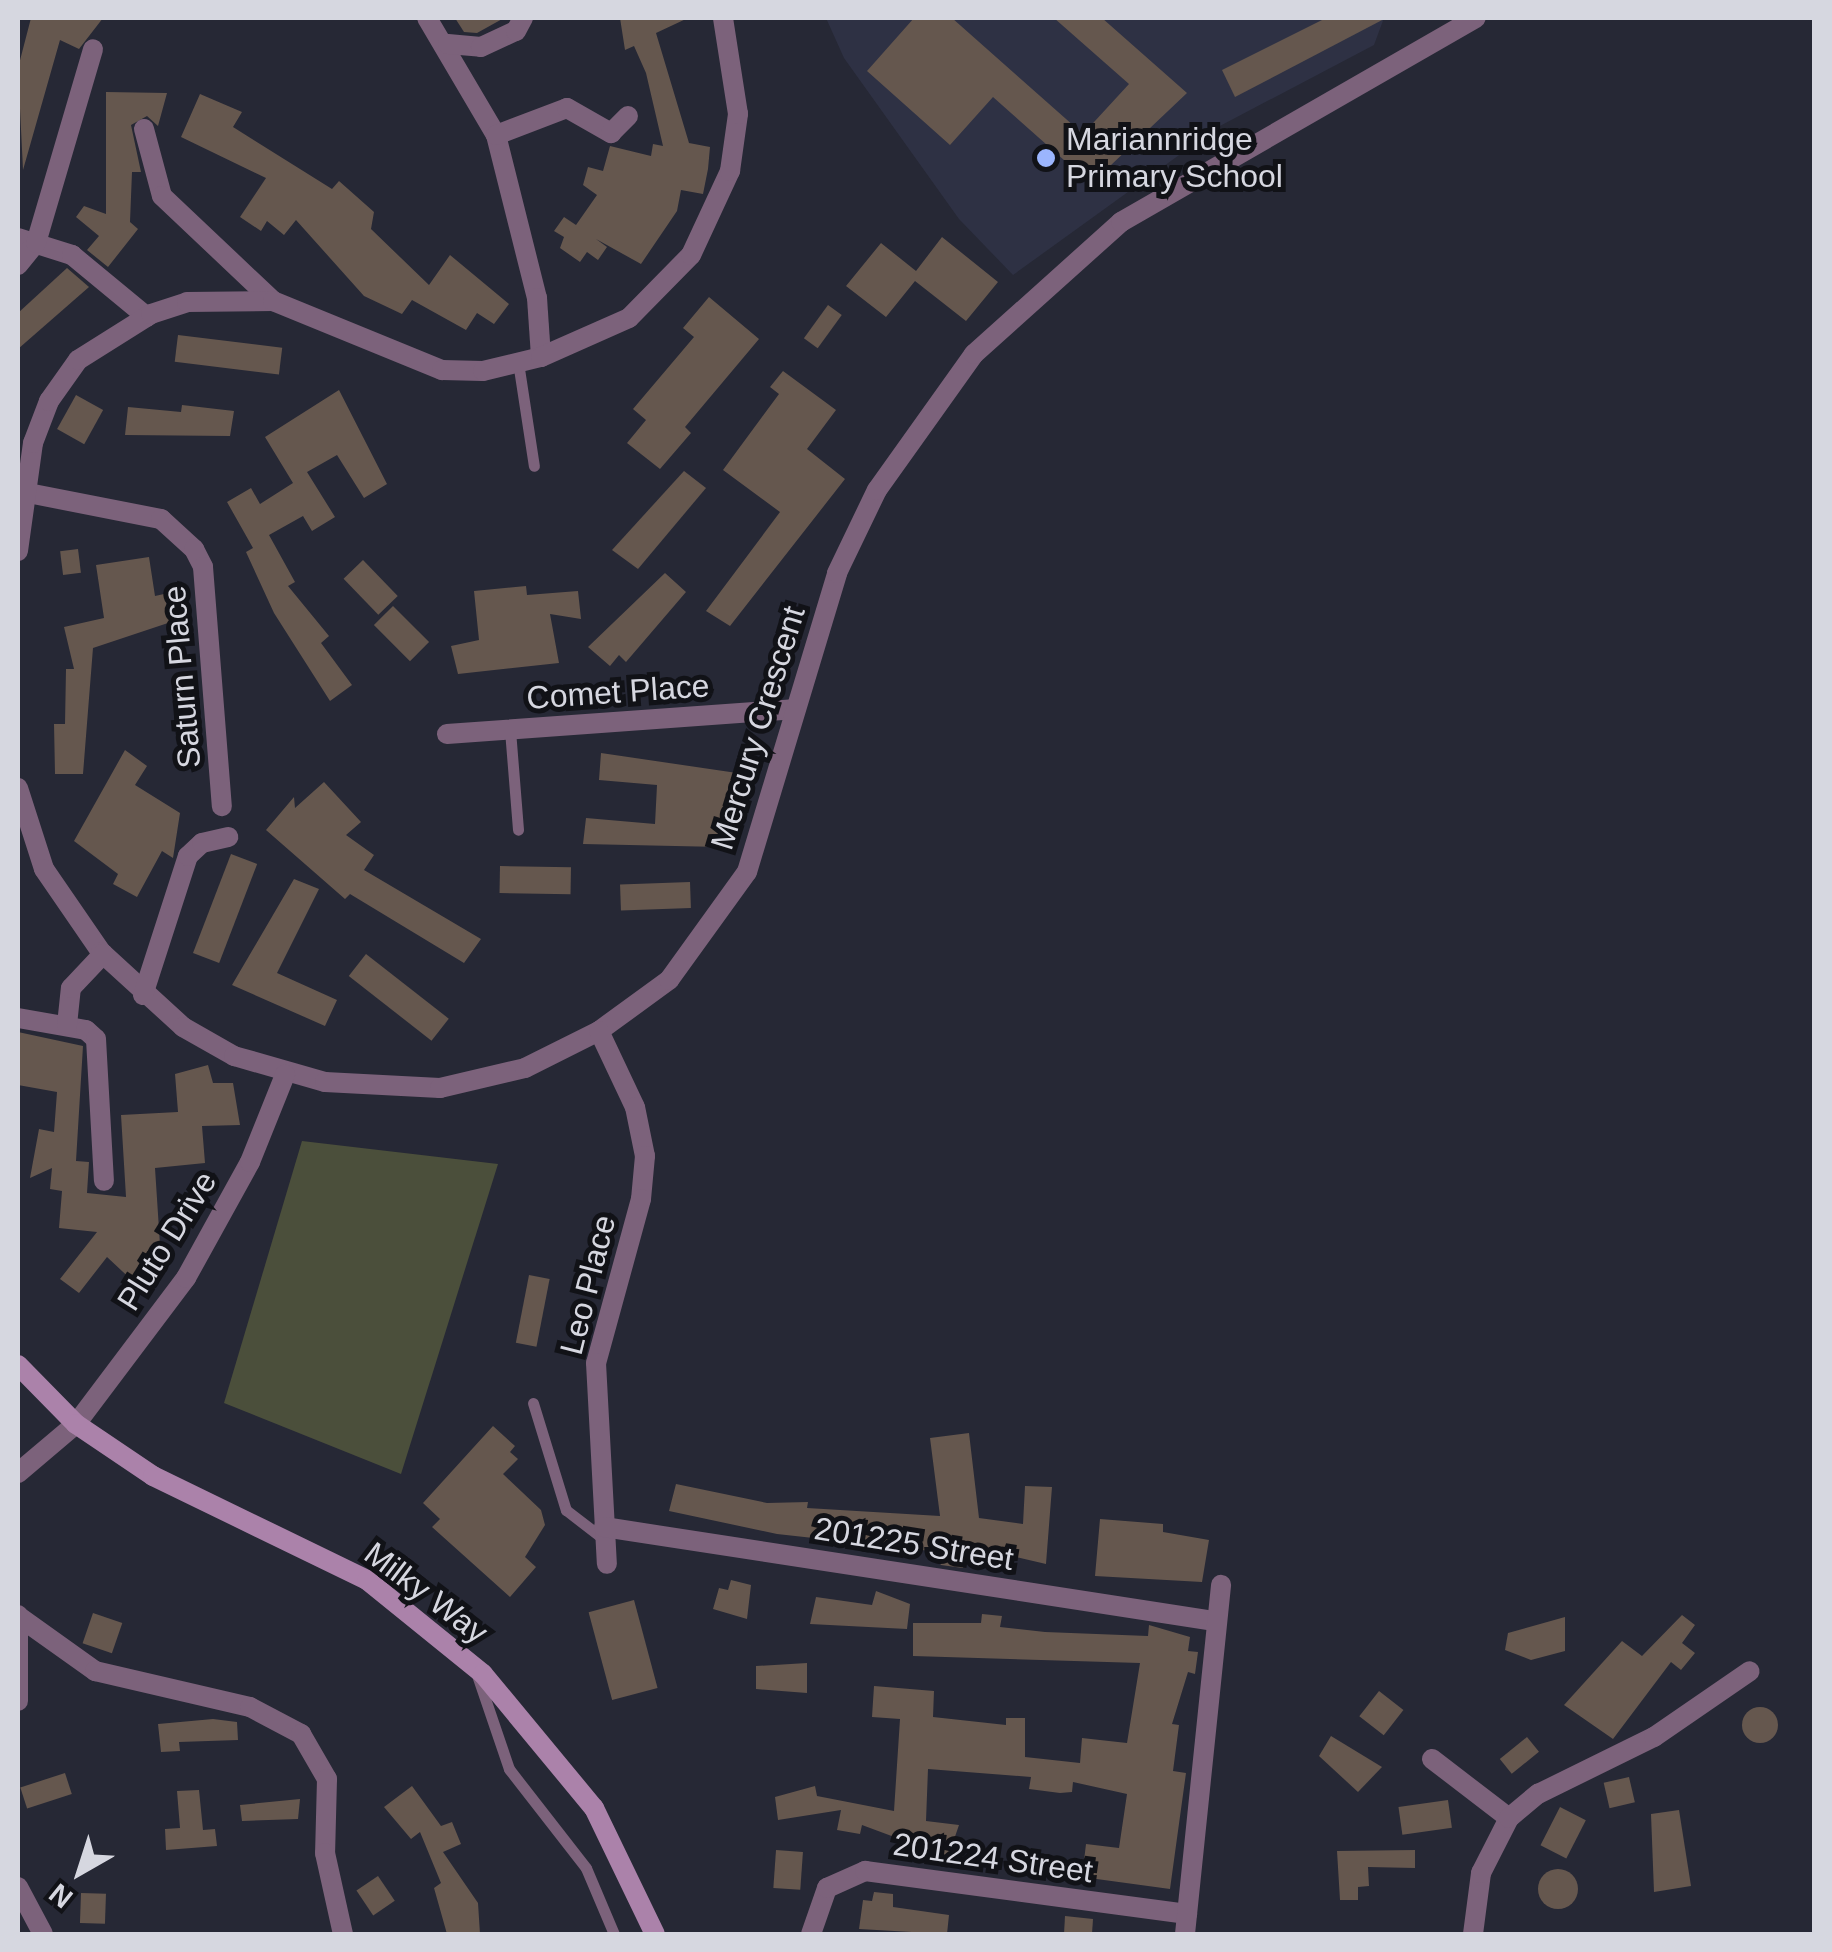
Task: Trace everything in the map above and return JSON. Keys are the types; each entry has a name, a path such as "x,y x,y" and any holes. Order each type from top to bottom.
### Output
{"street":[{"path":"427,18 448,44 496,134 538,298 541,357"},
{"path":"448,44 481,48 516,31 523,18"},
{"path":"144,129 162,196 273,301 442,370 518,362 541,357 629,318 660,292 708,228 730,171 738,114 723,18"},
{"name":"Mercury Crescent","path":"18,788 44,868 103,954 143,996 234,1056 285,1074 374,1089 440,1088 526,1068 599,1031 669,980 731,900 767,824 793,710 837,574 877,490 942,394 1022,304 1086,248 1174,188 1476,18"},
{"path":"18,265 93,49"},
{"path":"496,134 567,108 611,132 628,116"},
{"path":"27,240 72,255 147,317"},
{"path":"18,551 21,492 33,442 58,388 78,360 147,317 188,302 273,301"},
{"name":"Saturn Place","path":"21,492 162,519 194,549 203,567 222,806"},
{"name":"Comet Place","path":"447,734 793,710"},
{"path":"143,996 188,856 202,843 228,837"},
{"path":"67,1025 71,988 103,954"},
{"path":"18,1018 86,1030 98,1046 104,1180"},
{"name":"Leo Place","path":"599,1031 635,1106 645,1156 641,1200 596,1363 607,1564"},
{"name":"Pluto Drive","path":"18,1474 76,1424 186,1278 250,1162 285,1074"},
{"name":"Milky Way","path":"18,1365 76,1424 153,1476 367,1580 474,1666 550,1746 594,1808 655,1934"},
{"name":"201225 Street","path":"604,1533 1215,1622"},
{"path":"1186,1924 1220,1584"},
{"path":"18,1615 18,1701"},
{"path":"18,1615 95,1671 250,1706 302,1734 326,1778 325,1853 343,1934"},
{"path":"1473,1934 1481,1874 1509,1818 1538,1794 1654,1738 1750,1670"},
{"path":"1432,1759 1509,1818"},
{"name":"201224 Street","path":"811,1934 827,1888 865,1871 1186,1924"},
{"path":"18,1888 43,1934"}],"lane":[{"path":"518,362 534,466"},
{"path":"510,730 518,830"},
{"path":"532,1403 566,1510 604,1533"},
{"path":"474,1666 508,1769 586,1868 614,1934"}],"shaded area":[{"name":"Mariannridge Primary School","path":"826,18 1384,18 1374,45 1218,127 1013,275 959,219 844,58"}],"green space":[{"path":"302,1141 498,1164 401,1474 224,1403"}],"building":[{"path":"31,18 103,18 79,49 60,40 23,170 18,68"},
{"path":"455,18 504,18 477,33 464,32"},
{"path":"620,18 688,18 656,33 689,143 710,147 708,169 703,194 681,190 677,211 641,264 596,239 607,247 598,260 587,252 580,262 560,248 564,237 554,231 564,217 576,225 597,195 583,185 588,167 603,171 610,146 651,156 653,144 663,146 646,73 634,46 625,50"},
{"path":"914,18 952,18 1083,134 1129,84 1054,18 1102,18 1187,93 1091,184 993,97 950,145 867,71"},
{"path":"1326,18 1386,18 1235,97 1222,70"},
{"path":"106,92 167,93 158,126 147,116 131,125 141,172 132,172 130,222 138,229 108,267 87,250 99,236 76,217 84,206 106,214"},
{"path":"200,94 242,112 233,127 332,189 339,181 374,212 371,229 429,285 450,255 509,304 494,324 477,313 466,330 412,300 402,314 364,296 296,220 284,235 267,221 261,231 240,217 266,178 181,137"},
{"path":"942,237 998,282 966,321 915,281 886,317 846,286 881,243 916,271"},
{"path":"67,268 89,287 18,349 18,313"},
{"path":"709,297 759,339 685,427 691,433 660,469 627,443 646,420 633,409 694,337 683,328"},
{"path":"828,305 842,315 818,348 804,338"},
{"path":"178,335 282,348 279,375 175,362"},
{"path":"783,371 836,410 807,449 845,479 730,626 706,611 780,512 723,470 779,394 770,387"},
{"path":"339,390 387,484 364,498 337,455 307,472 335,517 312,531 303,516 269,535 295,582 288,586 329,636 321,643 352,685 330,701 274,613 246,552 253,548 227,502 251,488 260,504 293,483 265,437"},
{"path":"76,395 103,410 84,444 57,429"},
{"path":"182,405 234,411 230,436 125,435 128,407 181,412"},
{"path":"684,471 706,488 638,569 612,550"},
{"path":"78,549 81,573 63,575 60,551"},
{"path":"149,557 155,596 164,594 171,622 93,648 83,774 55,774 54,724 65,724 66,669 74,669 64,627 104,618 96,565"},
{"path":"363,560 398,596 378,615 344,579"},
{"path":"665,573 686,592 626,662 619,655 610,666 588,647"},
{"path":"526,586 527,595 578,591 581,619 550,614 559,663 458,674 451,646 479,640 474,591"},
{"path":"393,606 429,642 410,661 374,625"},
{"path":"125,750 147,766 135,785 180,813 173,858 162,851 137,897 113,884 118,874 74,841"},
{"path":"601,753 737,773 735,800 725,799 721,847 583,844 586,818 655,824 657,785 599,780"},
{"path":"324,782 361,822 346,835 374,855 364,870 481,939 464,963 350,894 345,899 266,830 294,797 295,808"},
{"path":"231,854 257,864 219,963 193,953"},
{"path":"500,866 571,867 571,894 500,893"},
{"path":"294,879 319,889 277,973 337,1000 325,1026 232,985"},
{"path":"690,882 691,908 621,910 620,884"},
{"path":"366,954 449,1019 432,1041 349,976"},
{"path":"18,1032 83,1046 76,1161 89,1162 87,1193 126,1197 121,1115 178,1112 175,1074 208,1065 213,1083 233,1083 240,1125 202,1126 205,1163 155,1168 161,1260 137,1285 107,1257 79,1293 60,1279 97,1232 59,1228 62,1191 50,1189 52,1168 30,1178 39,1129 54,1132 57,1092 18,1085"},
{"path":"529,1275 550,1279 536,1347 516,1343"},
{"path":"493,1426 515,1446 510,1452 518,1459 503,1474 541,1510 545,1525 525,1557 536,1567 510,1597 432,1527 440,1519 423,1503"},
{"path":"969,1433 979,1518 1023,1524 1025,1486 1052,1487 1046,1564 969,1546 963,1568 941,1565 931,1551 777,1534 669,1511 676,1484 767,1503 808,1502 807,1508 940,1516 930,1438"},
{"path":"1100,1519 1163,1524 1163,1532 1209,1540 1202,1582 1095,1576"},
{"path":"731,1580 751,1585 747,1619 713,1609 719,1588 728,1590"},
{"path":"876,1591 910,1604 907,1629 810,1624 816,1597 872,1605"},
{"path":"634,1600 658,1688 612,1700 589,1612"},
{"path":"93,1613 122,1623 112,1653 83,1643"},
{"path":"982,1614 1002,1616 1000,1627 1045,1632 1148,1636 1149,1625 1190,1637 1188,1651 1198,1652 1195,1674 1188,1672 1172,1724 1179,1725 1173,1771 1186,1773 1170,1889 1082,1877 1086,1844 1119,1848 1127,1794 1073,1782 1072,1792 1060,1793 1029,1789 1031,1777 928,1769 926,1821 959,1825 948,1857 862,1825 860,1834 837,1830 841,1810 778,1820 775,1797 815,1786 817,1796 894,1811 900,1719 872,1717 874,1686 934,1691 933,1717 1006,1725 1006,1718 1025,1718 1025,1757 1080,1763 1082,1738 1127,1743 1140,1663 913,1656 913,1623 981,1623"},
{"path":"1682,1615 1695,1625 1682,1643 1695,1653 1681,1670 1671,1662 1613,1739 1564,1705 1622,1641 1642,1656"},
{"path":"1565,1617 1565,1651 1531,1660 1505,1650 1508,1633"},
{"path":"807,1663 807,1693 756,1689 756,1666"},
{"path":"1379,1691 1403,1710 1384,1735 1359,1716"},
{"path":"1760,1707 1773,1712 1778,1725 1773,1738 1760,1743 1747,1738 1742,1725 1747,1712"},
{"path":"213,1719 237,1722 238,1740 179,1742 180,1751 161,1752 158,1724"},
{"path":"1331,1736 1382,1767 1358,1792 1319,1756"},
{"path":"1527,1737 1539,1752 1512,1774 1500,1759"},
{"path":"65,1773 72,1794 27,1808 20,1788"},
{"path":"1629,1777 1635,1802 1610,1808 1604,1783"},
{"path":"412,1786 441,1826 452,1822 461,1844 443,1852 478,1903 480,1934 447,1934 434,1888 441,1883 420,1832 411,1839 384,1807"},
{"path":"199,1790 203,1830 215,1829 217,1846 166,1850 165,1829 180,1828 177,1791"},
{"path":"300,1799 298,1819 242,1821 240,1805"},
{"path":"1448,1800 1452,1828 1402,1835 1398,1807"},
{"path":"1560,1807 1586,1820 1566,1858 1540,1845"},
{"path":"1679,1810 1691,1886 1654,1892 1651,1814"},
{"path":"776,1850 803,1852 800,1890 773,1888"},
{"path":"1415,1850 1415,1868 1368,1867 1369,1886 1358,1887 1358,1900 1340,1900 1337,1851"},
{"path":"1558,1869 1572,1875 1578,1889 1572,1903 1558,1909 1544,1903 1538,1889 1544,1875"},
{"path":"378,1876 395,1901 373,1915 356,1891"},
{"path":"874,1892 893,1894 893,1907 949,1915 947,1934 859,1929 863,1900 872,1901"},
{"path":"81,1893 106,1894 105,1924 80,1923"},
{"path":"1065,1916 1093,1919 1092,1934 1064,1934"}],"place":[{"name":"Mariannridge Primary School","path":"1046,158"}]}
